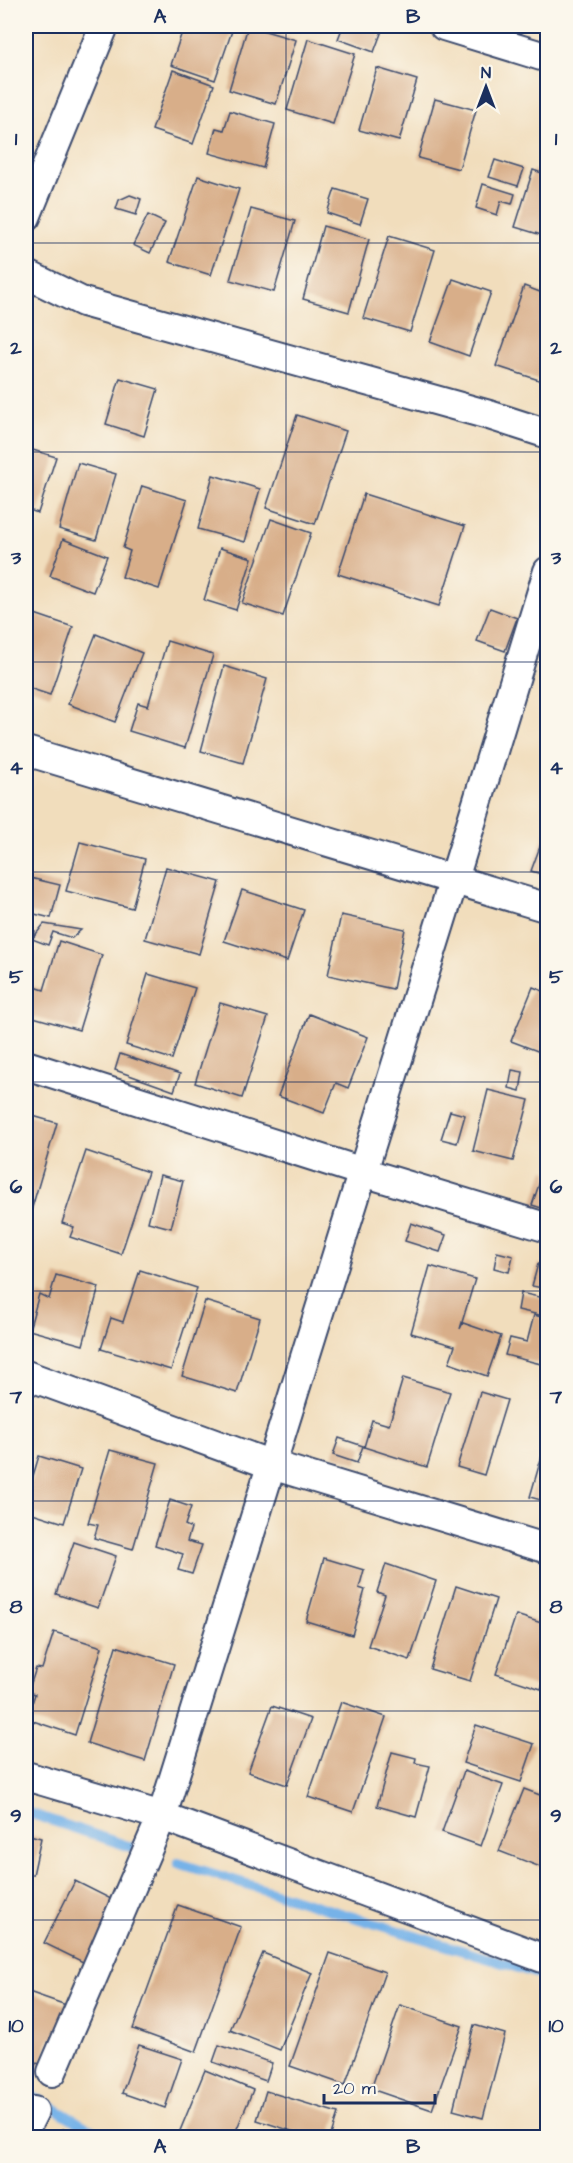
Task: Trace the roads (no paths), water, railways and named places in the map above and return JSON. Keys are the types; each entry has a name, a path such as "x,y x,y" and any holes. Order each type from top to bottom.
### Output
{"street":[{"path":"26,217 104,26"},
{"path":"444,26 548,58"},
{"path":"26,274 83,302 489,415 548,434"},
{"path":"52,2072 162,1816 548,571"},
{"path":"26,751 548,908"},
{"path":"26,1065 548,1228"},
{"path":"26,1375 272,1465 548,1549"},
{"path":"26,1776 162,1816 548,1960"}],"waterway":[{"path":"26,1812 131,1847"},
{"path":"178,1863 548,1977"},
{"path":"26,2094 105,2138"}]}
